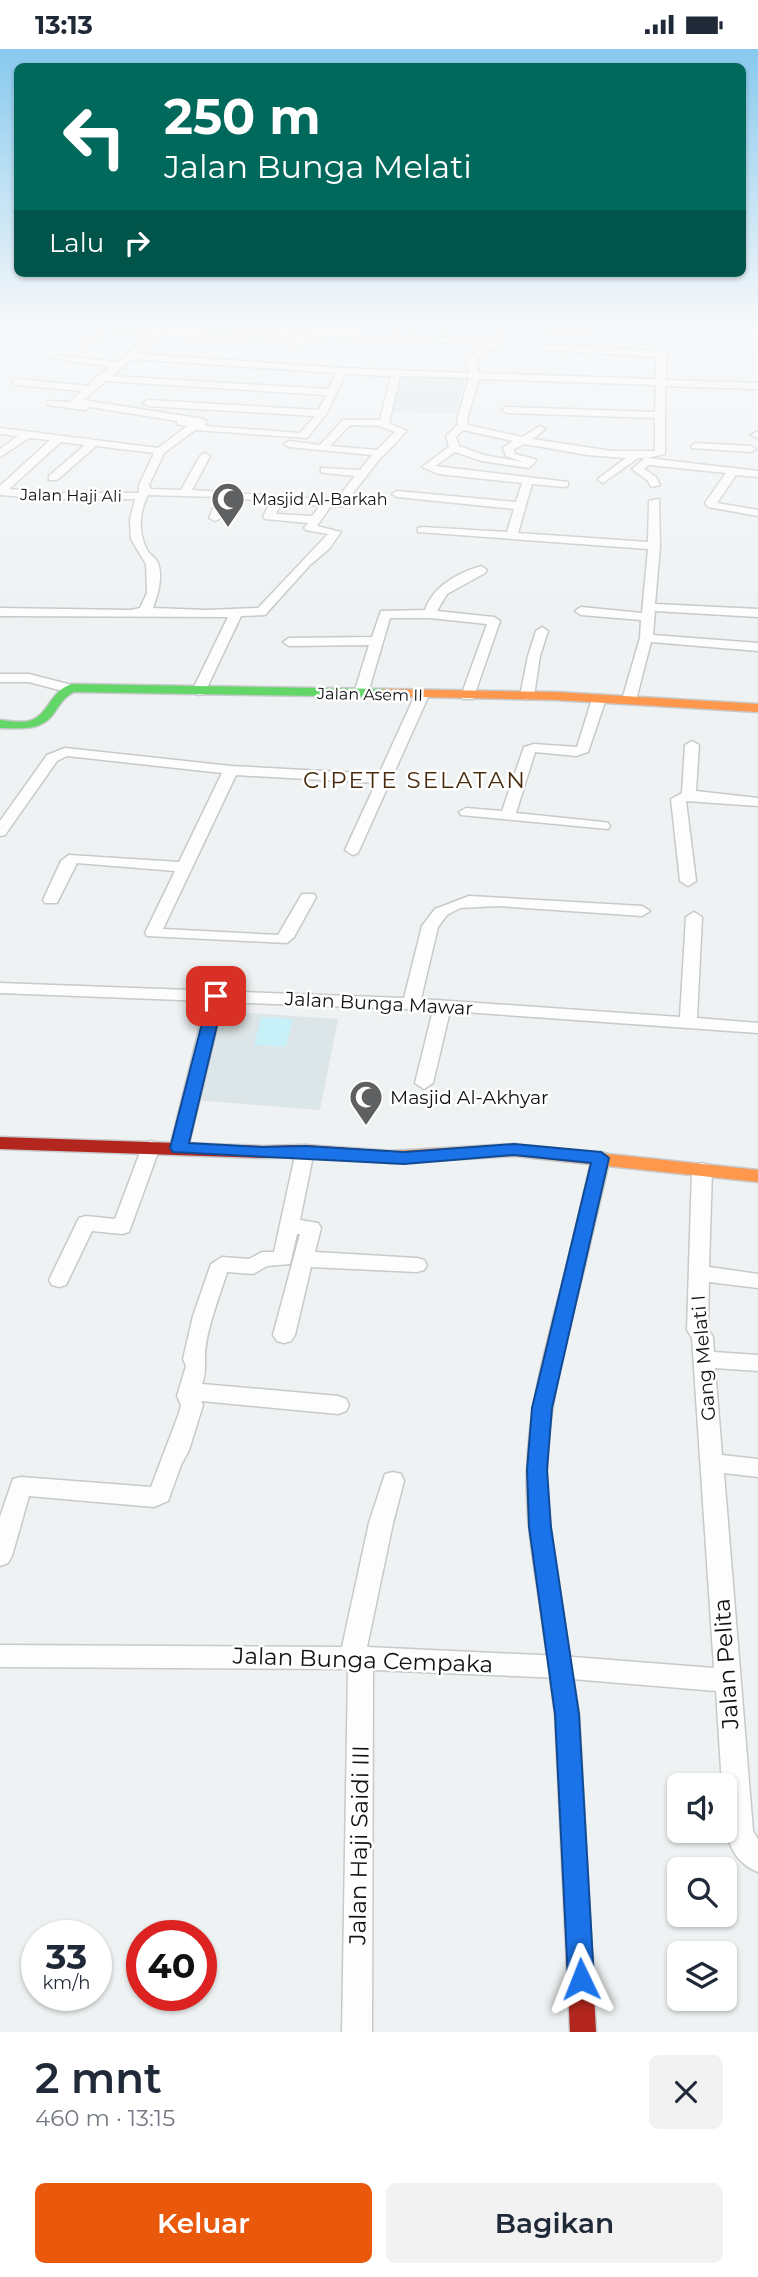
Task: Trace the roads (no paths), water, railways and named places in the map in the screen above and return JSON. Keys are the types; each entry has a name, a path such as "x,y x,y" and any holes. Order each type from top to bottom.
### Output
{"street":[{"path":"144,494 144,485 160,451 192,425 170,422"},
{"path":"201,422 202,429 305,436 316,422"},
{"path":"313,524 327,503 339,503 362,473 402,432 383,424 347,422 322,447"},
{"path":"454,448 451,436 461,427 462,422"},
{"path":"603,480 633,456 661,453 660,422"},
{"path":"461,427 523,440 633,456 647,461 745,467 758,474"},
{"path":"454,448 482,458 525,466 531,461 511,456 508,448 540,429"},
{"path":"0,431 160,451"},
{"path":"185,432 380,453"},
{"path":"0,454 28,434"},
{"path":"757,434 745,467 711,503 758,513"},
{"path":"0,492 60,437"},
{"path":"53,478 96,441"},
{"path":"696,446 751,449"},
{"path":"454,448 426,467 435,475 564,484"},
{"path":"185,493 205,456"},
{"path":"647,461 638,469 652,479 655,485"},
{"path":"325,470 362,473"},
{"path":"512,536 527,484"},
{"name":"Jalan Haji Ali","path":"0,492 54,496 225,494 327,503"},
{"name":"Jalan Haji Ali","path":"144,494 137,504 136,543 139,551 152,563 153,593 145,611"},
{"path":"215,517 225,494"},
{"path":"397,494 520,506"},
{"path":"0,612 261,612 306,563 325,547 335,532 313,524 268,515 278,499"},
{"path":"629,700 646,638 655,501"},
{"path":"422,530 654,546"},
{"path":"430,614 435,599 444,589 481,570"},
{"path":"581,611 758,613"},
{"path":"199,691 237,612"},
{"path":"361,693 386,614 430,614 494,621 468,696"},
{"path":"527,696 534,656 542,631"},
{"path":"646,638 758,647"},
{"path":"289,642 377,641"},
{"path":"0,678 29,678 67,688 40,722 25,725 0,724"},
{"name":"Jalan Asem II","path":"67,688 527,696 758,708"},
{"path":"353,850 422,695"},
{"path":"508,816 529,750 583,750 599,699"},
{"path":"689,795 692,745"},
{"path":"0,832 52,758 65,752 231,770 384,779"},
{"path":"231,770 152,931 156,935 281,940 286,937 308,897"},
{"path":"688,881 678,799 689,795 758,803"},
{"path":"466,812 603,826"},
{"path":"51,900 69,861 74,858 184,867"},
{"path":"411,1005 430,926 441,912 454,905 469,901 499,901 642,911"},
{"path":"688,1023 694,917"},
{"name":"Jalan Bunga Mawar","path":"0,988 443,1005 758,1028"},
{"path":"179,1148 216,996"},
{"path":"424,1083 443,1005"},
{"path":"2,1147 305,1151 404,1158 514,1150 758,1176"},
{"path":"59,1280 86,1223 122,1227 152,1147"},
{"path":"0,1556 21,1486 153,1497 160,1494 191,1413 190,1391 197,1366 194,1359 216,1273 222,1264 254,1267 262,1259 283,1259 305,1151"},
{"path":"583,2032 567,1714 540,1527 537,1470 541,1420 601,1158"},
{"name":"Gang Melati I","path":"702,1170 697,1330 702,1337 712,1463"},
{"path":"284,1335 311,1228 289,1226"},
{"path":"304,1259 417,1265"},
{"path":"697,1273 758,1281"},
{"path":"704,1359 758,1363"},
{"path":"190,1391 338,1405"},
{"path":"712,1463 758,1468"},
{"name":"Jalan Pelita","path":"712,1463 739,1831 744,1844 758,1859"},
{"name":"Jalan Haji Saidi III","path":"357,2032 356,1658 381,1523 393,1481"},
{"name":"Jalan Bunga Cempaka","path":"0,1656 356,1658 559,1667 726,1680"}],"place":[{"name":"Masjid Al-Barkah","path":"228,529"},
{"name":"Masjid Al-Akhyar","path":"366,1127"}],"district":[{"name":"CIPETE SELATAN","path":"415,780"}]}
